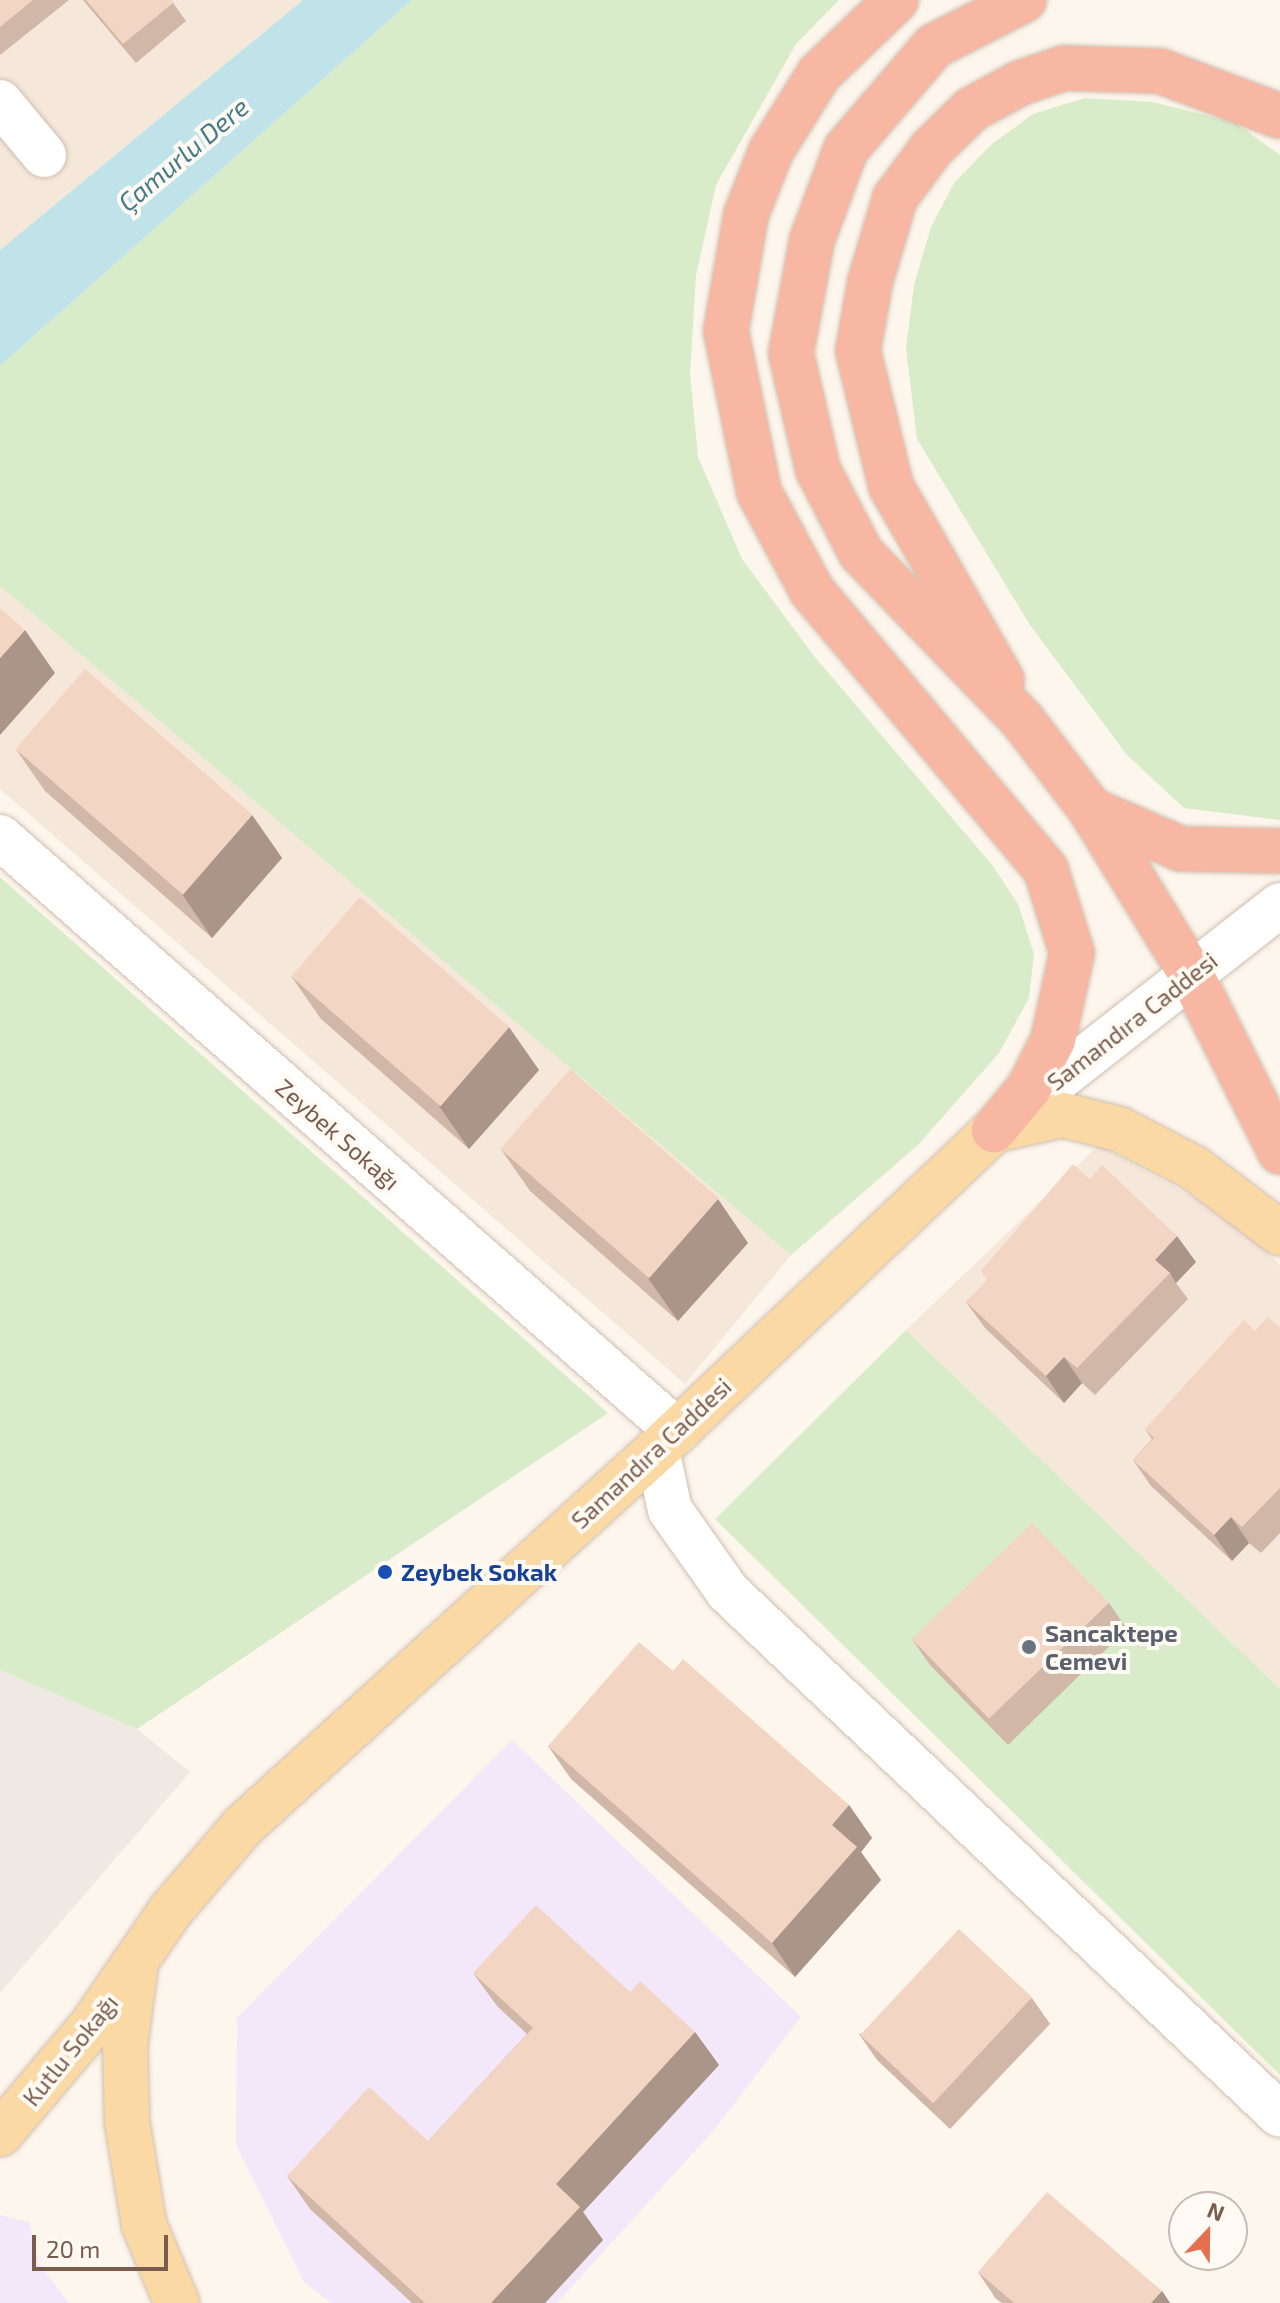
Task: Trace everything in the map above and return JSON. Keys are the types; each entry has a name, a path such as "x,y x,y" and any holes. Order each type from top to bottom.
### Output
{"highway":[{"path":"896,0 819,74 771,151 746,215 726,331 737,407 759,492 812,591 1046,870 1072,953 1053,1040 1029,1088 994,1130"},
{"path":"1024,0 934,46 846,149 812,240 791,353 818,470 861,553 1023,721 1091,810 1191,974 1280,1152"},
{"path":"1023,721 887,471 858,351 870,282 895,198 932,148 972,109 1020,83 1064,68 1160,71 1280,116"},
{"path":"1091,810 1181,849 1280,851"}],"main road":[{"path":"994,1130 1063,1115 1119,1129 1194,1168 1280,1233"},
{"name":"Samandıra Caddesi","path":"177,2303 144,2225 127,2122 125,2046 136,1963 199,1875 243,1826 667,1440 994,1130"},
{"name":"Kutlu Sokağı","path":"0,2134 53,2075 136,1963"}],"street":[{"path":"0,102 44,155"},
{"name":"Zeybek Sokağı","path":"0,837 667,1440"},
{"name":"Samandıra Caddesi","path":"994,1130 1280,905"},
{"path":"667,1440 670,1510 728,1592 1280,2115"}],"shaded area":[{"path":"0,0 303,0 0,250"},
{"path":"0,586 791,1255 685,1384 0,789"},
{"path":"1099,1145 1232,1219 1280,1265 1280,1689 906,1330"},
{"path":"0,1670 137,1729 190,1772 0,1993"},
{"path":"512,1740 801,2017 713,2131 557,2303 332,2303 304,2282 236,2145 237,2018"},
{"path":"0,2215 29,2222 39,2264 69,2303 0,2303"}],"green space":[{"path":"412,0 839,0 796,44 716,185 696,276 690,373 698,457 742,559 814,656 993,866 1018,904 1034,954 1029,998 999,1053 918,1145 791,1255 0,586 0,366"},
{"path":"1085,98 1152,102 1234,122 1280,155 1280,820 1184,808 1127,755 1030,625 917,439 906,348 914,285 931,227 954,183 992,144 1033,114"},
{"path":"0,877 608,1413 137,1729 0,1670"},
{"path":"906,1330 1280,1689 1280,2075 715,1519"}],"water":[{"name":"Çamurlu Dere","path":"303,0 412,0 0,366 0,250"}],"building":[{"path":"0,0 33,0 0,27"},
{"path":"86,0 171,0 173,3 123,44"},
{"path":"0,608 25,630 0,658"},
{"path":"85,669 253,815 183,895 15,749"},
{"path":"360,897 509,1027 441,1106 291,976"},
{"path":"570,1069 719,1198 649,1278 500,1149"},
{"path":"1073,1164 1090,1179 1102,1165 1177,1236 1155,1260 1170,1273 1077,1368 1064,1357 1046,1376 966,1302 987,1280 981,1271"},
{"path":"1268,1317 1280,1328 1280,1488 1242,1527 1231,1517 1214,1535 1133,1460 1154,1438 1145,1429 1244,1320 1255,1331"},
{"name":"Sancaktepe Cemevi","path":"1032,1523 1109,1603 989,1719 912,1639"},
{"path":"639,1642 673,1671 683,1659 849,1805 832,1825 857,1847 772,1943 548,1746"},
{"path":"536,1905 630,1992 640,1981 695,2032 556,2184 580,2207 491,2303 425,2303 287,2176 369,2087 428,2141 533,2028 473,1973"},
{"path":"959,1929 1032,1997 933,2103 860,2035"},
{"path":"1047,2192 1162,2291 1151,2303 1014,2303 978,2272"}],"place":[{"name":"Zeybek Sokak","path":"385,1572"},
{"name":"Sancaktepe Cemevi","path":"1029,1647"}]}
